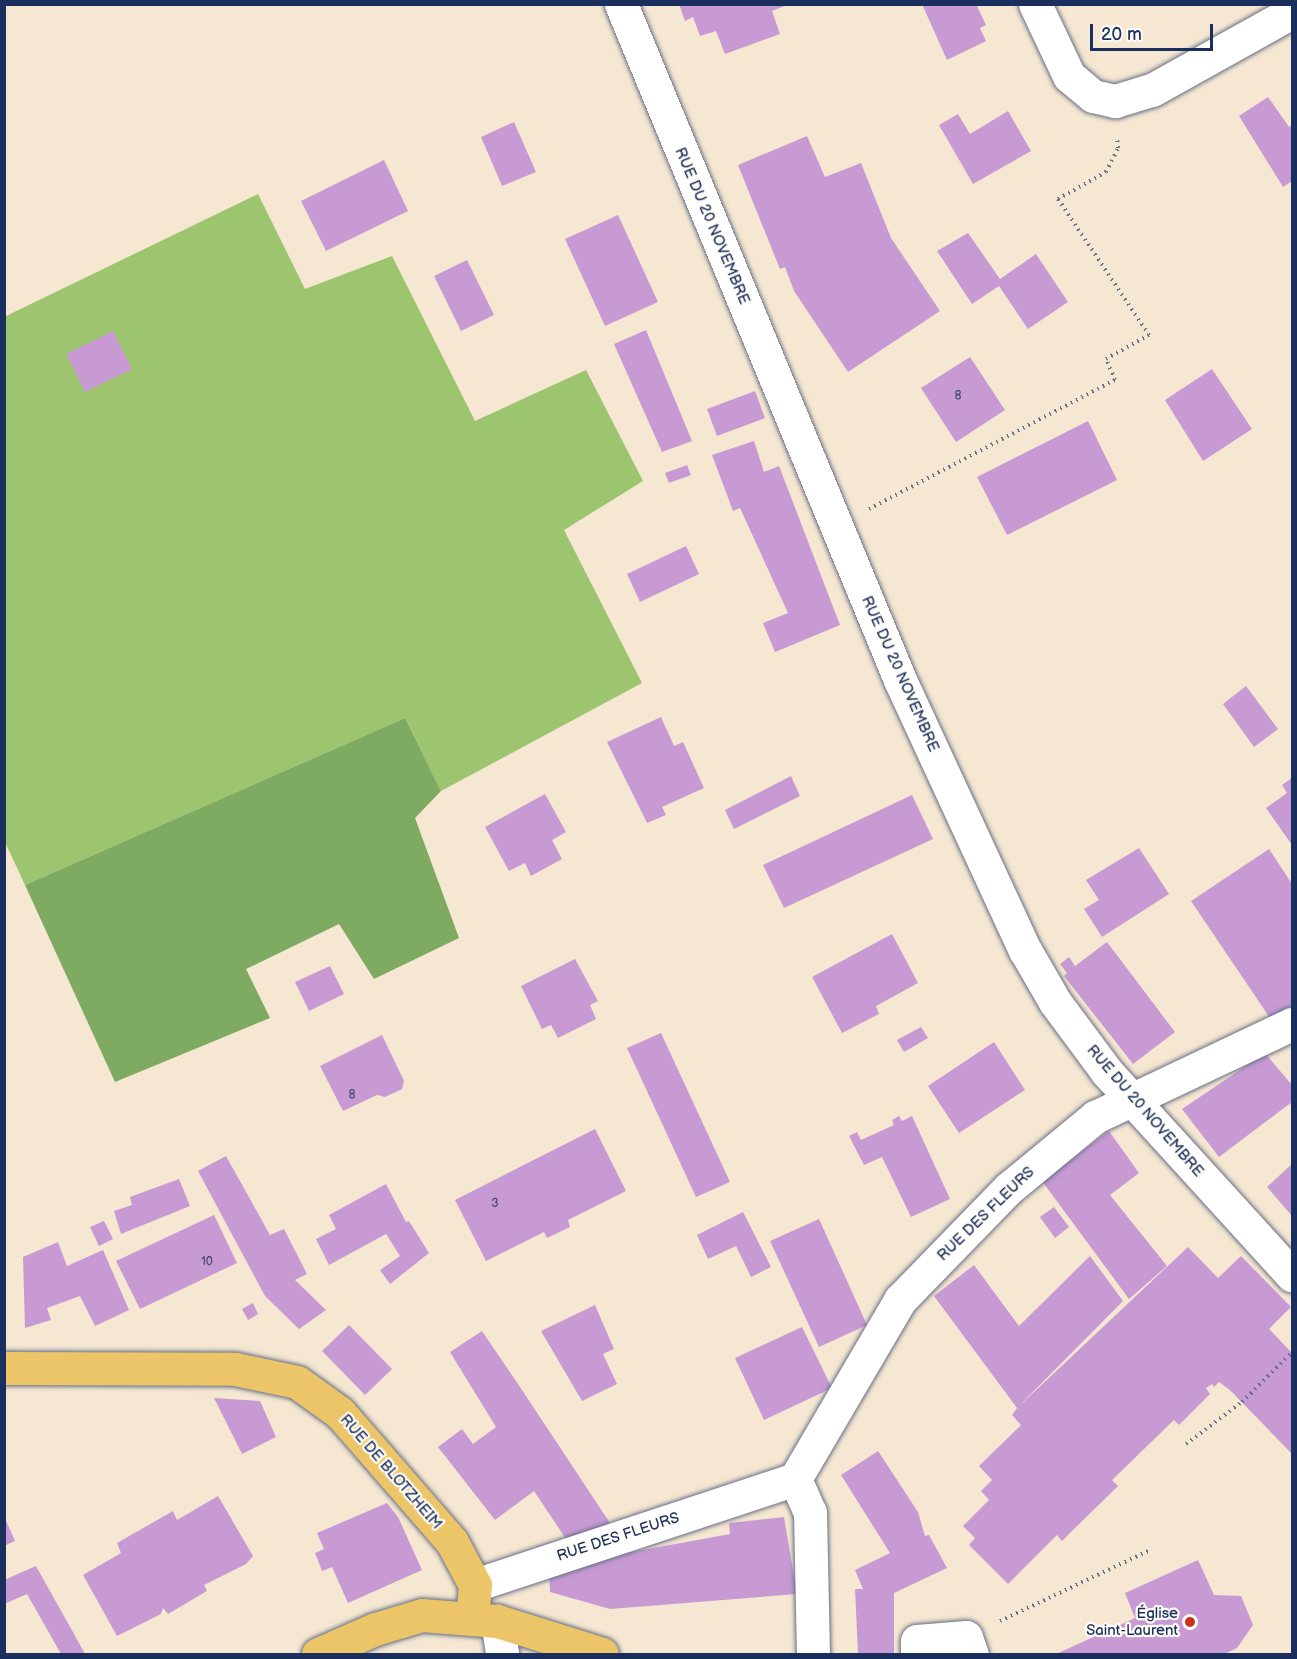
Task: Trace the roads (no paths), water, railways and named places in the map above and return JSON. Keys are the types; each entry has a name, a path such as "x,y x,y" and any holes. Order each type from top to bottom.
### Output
{"main road":[{"name":"RUE DE BLOTZHEIM","path":"4,1368 235,1369 297,1382 348,1422 452,1542 481,1608"},
{"path":"318,1654 375,1629 422,1615 481,1608 602,1654"}],"street":[{"name":"RUE DU 20 NOVEMBRE","path":"621,4 900,680 1025,950 1055,1002 1132,1100 1293,1275"},
{"path":"1035,4 1069,76 1093,96 1115,101 1152,90 1293,12"},
{"name":"RUE DES FLEURS","path":"481,1608 795,1479 900,1300 1009,1188 1095,1117 1293,1024"},
{"path":"795,1479 810,1512 813,1654"},
{"path":"481,1608 502,1654"},
{"path":"917,1654 917,1641 969,1646"}],"place":[{"name":"Église Saint-Laurent","path":"1190,1622"}]}
